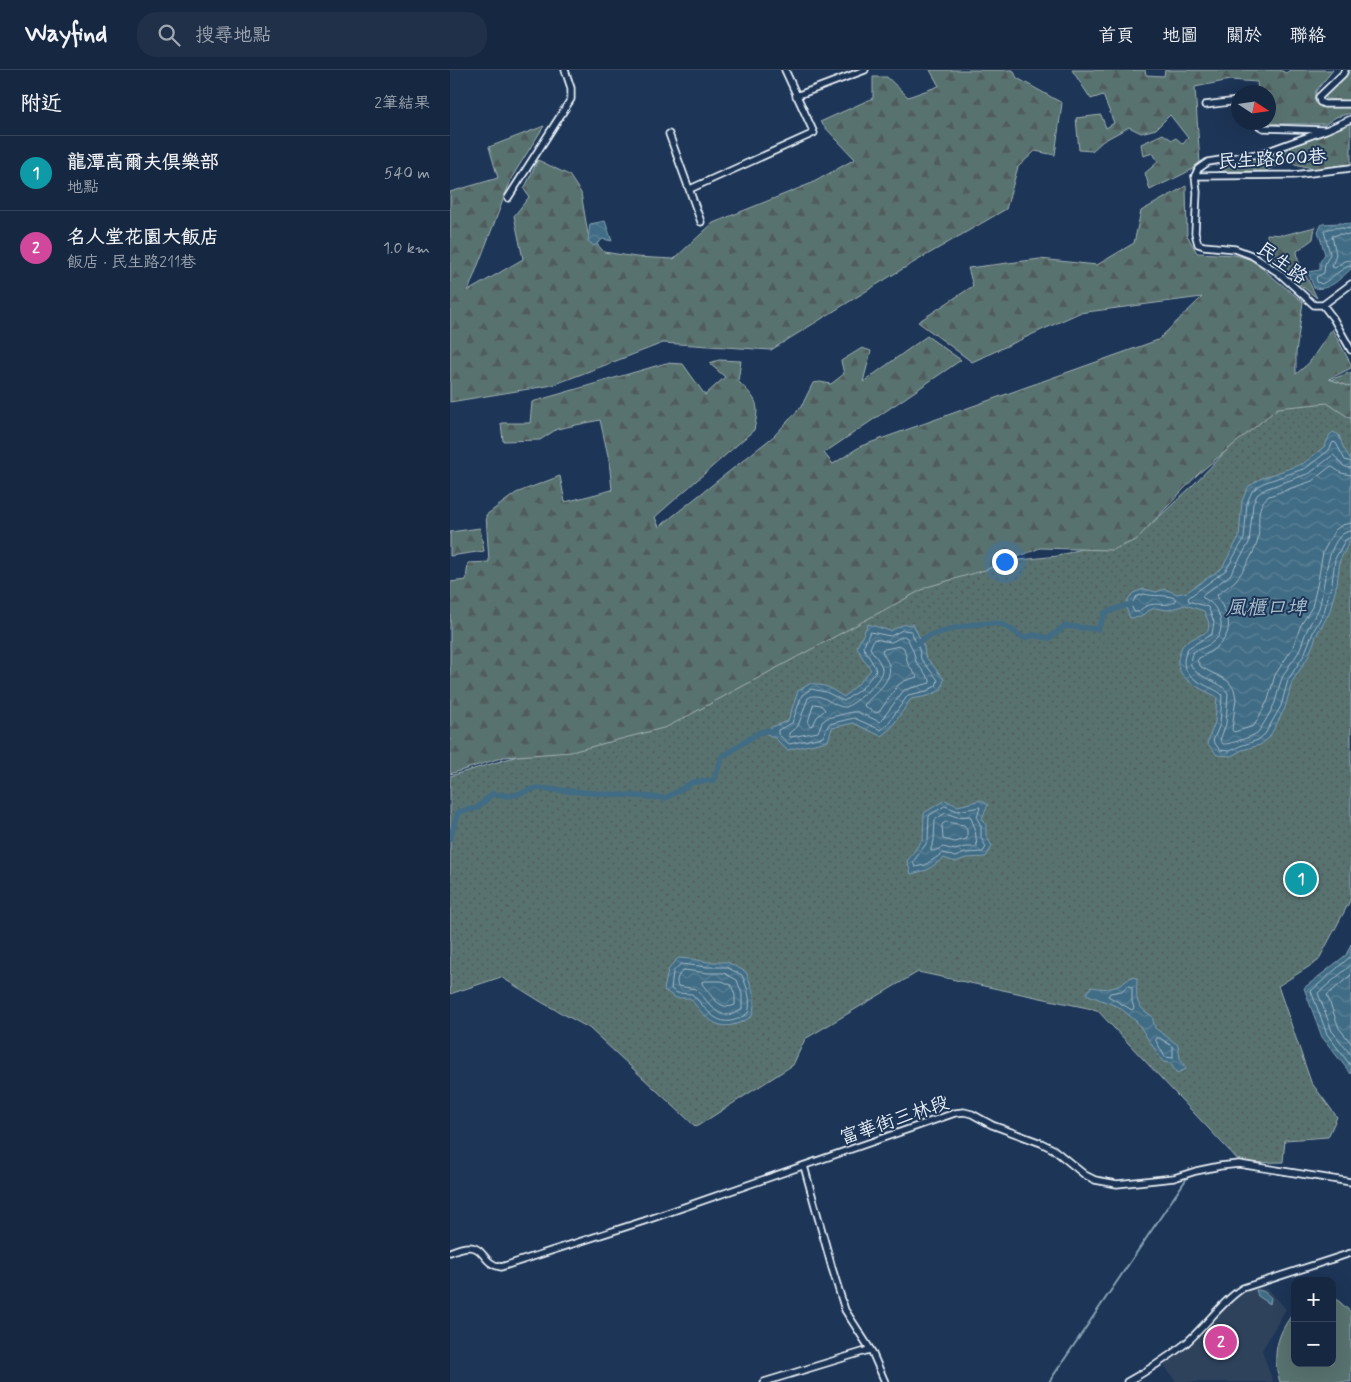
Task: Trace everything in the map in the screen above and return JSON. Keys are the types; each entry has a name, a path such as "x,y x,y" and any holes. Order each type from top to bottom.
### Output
{"street":[{"path":"508,198 571,99 571,88 564,70"},
{"path":"690,189 814,133 785,70"},
{"path":"796,96 865,70"},
{"path":"1345,70 1320,96 1320,102 1324,104 1351,104"},
{"path":"1205,106 1231,102"},
{"path":"1195,176 1198,169 1208,162 1263,153 1351,119"},
{"path":"1276,128 1326,130"},
{"path":"669,134 701,222"},
{"name":"民生路800巷","path":"1195,176 1294,175 1351,168"},
{"name":"民生路","path":"1195,176 1197,192 1195,233 1198,244 1235,249 1251,255 1279,273 1314,305 1323,305 1333,318 1351,350"},
{"path":"1323,305 1351,284"},
{"name":"富華街三林段","path":"450,1252 463,1247 475,1248 492,1264 501,1267 644,1221 955,1113 964,1112 1053,1149 1084,1175 1095,1180 1116,1184 1174,1178 1196,1171 1239,1164 1351,1182"},
{"path":"804,1166 845,1310 877,1362 884,1382"},
{"path":"1127,1382 1184,1344 1213,1317 1231,1296 1244,1288 1351,1253"},
{"path":"764,1382 869,1350"}],"shaded area":[{"path":"1253,1288 1268,1289 1286,1309 1262,1350 1273,1382 1176,1382 1164,1365 1198,1337 1234,1298"}],"green space":[{"path":"930,70 1013,70 1017,78 1062,103 1055,155 1035,151 1018,167 1006,209 894,274 771,350 663,343 553,385 450,402 450,192 498,178 489,147 544,126 512,177 468,291 523,259 514,216 529,197 524,189 538,160 569,175 581,193 588,234 604,252 636,257 674,259 713,223 812,183 855,159 820,122 873,98 873,77 887,77 908,97 939,86"},
{"path":"1072,70 1145,70 1146,75 1164,76 1165,70 1280,70 1286,73 1290,70 1333,70 1316,91 1314,100 1323,104 1351,104 1351,113 1336,117 1326,124 1276,123 1276,85 1257,85 1257,82 1230,80 1195,87 1200,164 1150,190 1145,173 1158,162 1153,153 1143,156 1141,144 1163,134 1172,140 1176,138 1183,144 1188,138 1170,115 1156,129 1141,133 1129,127 1103,141 1092,151 1079,150 1076,118 1101,115 1106,128 1114,123 1103,95 1091,99"},
{"path":"1343,70 1351,70 1351,101 1326,99 1325,91"},
{"path":"1351,120 1351,164 1316,169 1286,162 1265,171 1218,171 1232,164 1308,140"},
{"path":"1186,186 1187,235 1197,253 1235,255 1252,260 1303,302 1296,353 1296,374 1309,363 1332,329 1351,364 1351,368 1329,379 1351,387 1351,419 1327,403 1278,408 1198,474 1136,540 1112,550 1040,548 985,570 927,587 667,727 571,752 504,757 450,774 450,582 466,580 468,563 489,562 486,515 516,493 560,476 565,502 612,490 609,460 600,420 557,429 540,440 503,441 501,423 530,423 532,402 666,363 683,364 705,395 725,377 709,363 719,360 741,361 738,381 750,393 757,408 754,430 655,517 659,527 774,436 801,407 813,383 831,384 844,374 841,361 862,348 871,351 863,382 927,336 961,360 824,453 833,464 861,446 1158,340 1202,297 1079,313 972,362 918,322 973,286 968,268 1040,259 1097,265 1134,243 1141,211"},
{"path":"1315,227 1313,239 1297,251 1298,260 1317,298 1266,258 1268,252 1267,234 1284,235"},
{"path":"1351,372 1351,899 1318,961 1278,986 1311,1082 1337,1117 1328,1137 1285,1140 1283,1162 1241,1163 1097,1010 918,972 805,1039 793,1065 696,1127 589,1028 501,977 450,994 450,776 653,716 953,567 1058,556 1146,529 1283,398"},
{"path":"480,528 484,551 450,556 450,532"},
{"path":"1336,1299 1351,1312 1351,1382 1280,1382 1276,1363 1277,1345 1291,1316 1291,1367 1336,1367"}],"water":[{"path":"605,221 612,241 603,239 594,246 588,241 590,224"},
{"path":"1322,224 1351,224 1351,269 1329,286 1314,288 1308,272 1320,270 1320,262 1325,254 1318,231"},
{"name":"風櫃口埤","path":"1333,432 1339,435 1343,447 1351,460 1351,539 1340,560 1337,584 1329,614 1318,632 1308,657 1292,682 1285,708 1269,738 1260,745 1242,750 1231,756 1217,755 1207,743 1215,722 1217,697 1191,683 1181,673 1178,666 1178,657 1184,644 1208,631 1209,623 1204,611 1185,605 1168,610 1154,608 1141,617 1130,618 1125,605 1133,593 1144,589 1156,592 1165,589 1177,594 1187,592 1222,568 1239,537 1242,501 1248,487 1260,479 1304,463 1325,446"},
{"path":"868,624 890,631 902,625 913,624 924,647 925,656 944,679 941,690 928,696 911,699 891,728 881,736 853,723 832,728 828,741 787,750 775,738 761,731 788,721 798,691 811,683 828,687 844,697 858,684 871,670 857,647"},
{"path":"945,800 958,806 981,800 988,805 982,818 986,825 986,835 992,846 986,857 966,858 955,862 944,858 927,870 911,874 907,861 923,839 924,813"},
{"path":"1351,944 1351,1074 1322,1037 1304,988 1346,955"},
{"path":"678,958 708,962 727,962 746,972 754,999 752,1016 732,1025 724,1026 717,1024 703,1014 690,998 676,998 664,990 668,970"},
{"path":"1131,977 1137,978 1137,1000 1139,1004 1152,1016 1155,1028 1178,1045 1180,1058 1186,1069 1177,1073 1170,1063 1163,1062 1137,1022 1119,1007 1086,994 1091,987 1113,988"},
{"path":"1256,1290 1263,1291 1271,1298 1270,1304 1258,1296"}],"waterway":[{"path":"916,644 943,631 991,623 1003,625 1024,638 1034,635 1049,638 1065,626 1098,629 1105,613 1131,604"},
{"path":"450,839 458,812 477,808 492,794 512,796 536,788 666,798 693,782 714,780 722,757 758,733 769,730"},
{"path":"1049,1382 1187,1178"}],"place":[{"name":"龍潭高爾夫俱樂部","path":"1301,879"},
{"name":"名人堂花園大飯店","path":"1221,1342"}]}
